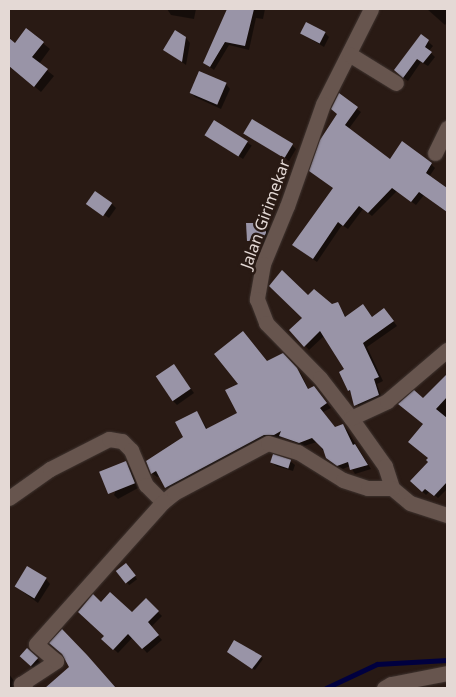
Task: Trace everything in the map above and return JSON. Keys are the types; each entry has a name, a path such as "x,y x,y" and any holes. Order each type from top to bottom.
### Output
{"street":[{"name":"Jalan Girimekar","path":"371,9 323,104 287,206 263,264 256,299 266,323 320,378 351,418 385,466 392,488"},
{"path":"349,54 396,82"},
{"path":"435,153 447,128"},
{"path":"351,418 387,400 447,350"},
{"path":"9,498 50,470 109,440 122,441 131,450 146,485 163,502"},
{"path":"25,688 21,684 56,661 36,644 163,502 174,493 268,443 298,452 343,480 368,488 392,488 410,503 447,515"},
{"path":"384,688 391,684 447,673"}],"building":[{"path":"227,9 254,9 245,46 225,42 210,67 203,63"},
{"path":"306,22 326,32 320,44 300,34"},
{"path":"26,28 44,42 32,57 48,69 34,87 9,66 9,38 15,43"},
{"path":"175,30 186,37 182,62 163,50"},
{"path":"421,34 429,40 425,47 432,52 423,63 417,59 403,78 394,70"},
{"path":"199,71 227,83 217,105 190,93"},
{"path":"339,93 358,107 345,125 390,159 402,141 432,163 426,173 447,188 447,212 419,192 411,202 392,188 368,213 359,206 343,226 338,222 313,259 292,245 333,188 309,171 320,140 337,114 331,109"},
{"path":"252,119 293,144 284,158 243,134"},
{"path":"214,120 248,141 238,156 204,135"},
{"path":"95,191 112,203 103,216 86,204"},
{"path":"246,223 266,223 266,233 262,241 247,241"},
{"path":"282,270 308,295 314,289 332,304 338,302 345,317 363,304 372,317 384,308 394,321 363,343 379,377 374,379 379,395 354,406 350,390 348,391 339,372 344,369 320,331 304,347 289,330 302,318 269,286"},
{"path":"243,331 267,361 283,353 297,368 308,389 314,386 327,403 320,408 335,427 343,424 353,445 355,444 368,465 350,470 348,462 337,466 326,458 323,449 312,438 299,443 279,436 281,431 274,435 264,435 165,488 156,471 151,474 146,461 183,437 175,422 197,411 206,429 237,413 225,390 238,384 214,354"},
{"path":"174,364 191,389 173,401 156,376"},
{"path":"447,374 447,397 436,409 447,418 447,482 434,496 425,489 422,492 410,481 428,462 426,460 428,458 408,442 423,424 398,404 414,390 423,398"},
{"path":"273,454 291,460 288,468 270,463"},
{"path":"126,461 135,483 108,494 99,472"},
{"path":"126,563 136,576 126,584 116,571"},
{"path":"27,566 47,578 34,598 15,587"},
{"path":"110,592 132,612 146,598 159,611 148,622 159,635 142,649 128,634 113,650 101,639 104,636 78,612 93,594 101,602"},
{"path":"62,629 116,688 45,688 69,667 62,654 49,643"},
{"path":"234,640 262,656 252,669 227,652"},
{"path":"27,648 38,658 31,666 20,656"}],"waterway":[{"path":"326,688 377,664 447,660"}]}
